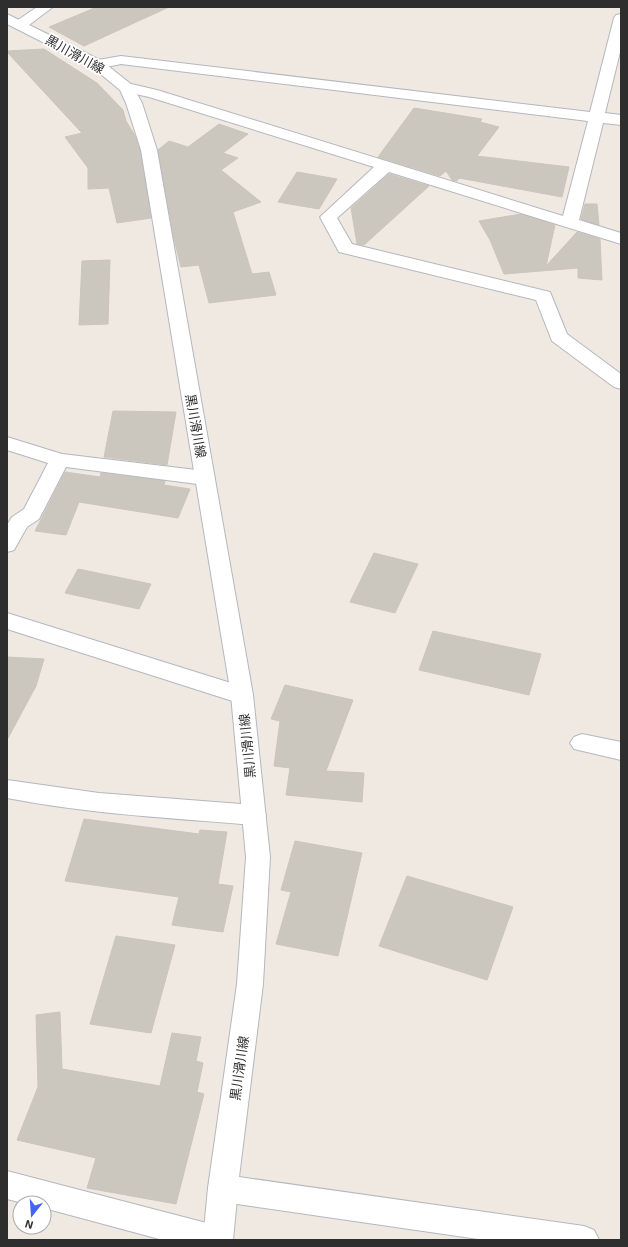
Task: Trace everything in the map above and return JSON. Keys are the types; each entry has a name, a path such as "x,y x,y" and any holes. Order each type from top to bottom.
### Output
{"street":[{"path":"14,21 46,7"},
{"path":"570,223 595,117 621,18"},
{"name":"黒川滑川線","path":"14,21 97,64 127,88 134,103 149,150 242,695 258,857 250,984 223,1188 218,1240"},
{"path":"97,64 121,60 621,120"},
{"path":"127,88 152,93 621,239"},
{"path":"387,165 328,217 345,248 544,296 559,337 621,383"},
{"path":"7,443 60,460 205,478"},
{"path":"7,545 19,522 32,514 60,460"},
{"path":"7,621 242,695"},
{"path":"582,743 621,751"},
{"path":"7,789 46,797 85,802 254,815"},
{"path":"7,1185 218,1240"},
{"path":"223,1188 584,1240"}],"building":[{"path":"97,7 169,7 84,46 49,27"},
{"path":"44,49 97,83 123,110 126,121 134,134 140,150 151,218 117,223 109,188 88,189 88,168 65,137 82,133 7,52"},
{"path":"414,108 482,119 480,122 499,127 477,156 569,167 562,197 459,178 457,181 452,180 446,171 440,176 378,157"},
{"path":"219,124 248,134 223,153 238,158 221,170 261,202 233,212 252,274 269,272 276,295 209,303 199,265 181,267 174,239 158,150 169,141 188,147"},
{"path":"297,172 337,179 319,209 278,202"},
{"path":"389,174 429,186 364,245 357,244 351,208"},
{"path":"585,204 597,204 599,225 581,219"},
{"path":"521,214 555,225 546,266 577,232 600,239 602,280 578,278 578,268 504,274 490,240 479,221"},
{"path":"110,260 108,324 79,325 82,261"},
{"path":"113,411 176,412 167,465 104,457"},
{"path":"65,472 100,477 101,473 165,481 164,485 190,489 178,518 79,502 66,535 35,531"},
{"path":"374,553 418,564 395,613 350,602"},
{"path":"78,569 151,584 139,609 65,593"},
{"path":"433,631 541,654 529,695 419,670"},
{"path":"7,657 44,659 36,686 7,740"},
{"path":"285,685 353,700 326,771 364,773 362,802 286,795 290,768 274,766 280,721 271,719"},
{"path":"84,819 199,834 200,830 227,832 218,884 233,886 223,932 172,925 179,897 65,881"},
{"path":"295,841 362,853 338,956 276,944 291,892 281,890"},
{"path":"407,876 513,907 487,980 379,946"},
{"path":"116,936 175,945 151,1033 90,1024"},
{"path":"60,1012 62,1069 160,1086 172,1033 201,1037 196,1061 203,1063 197,1092 204,1094 176,1204 87,1188 96,1158 17,1140 38,1087 36,1015"}]}
